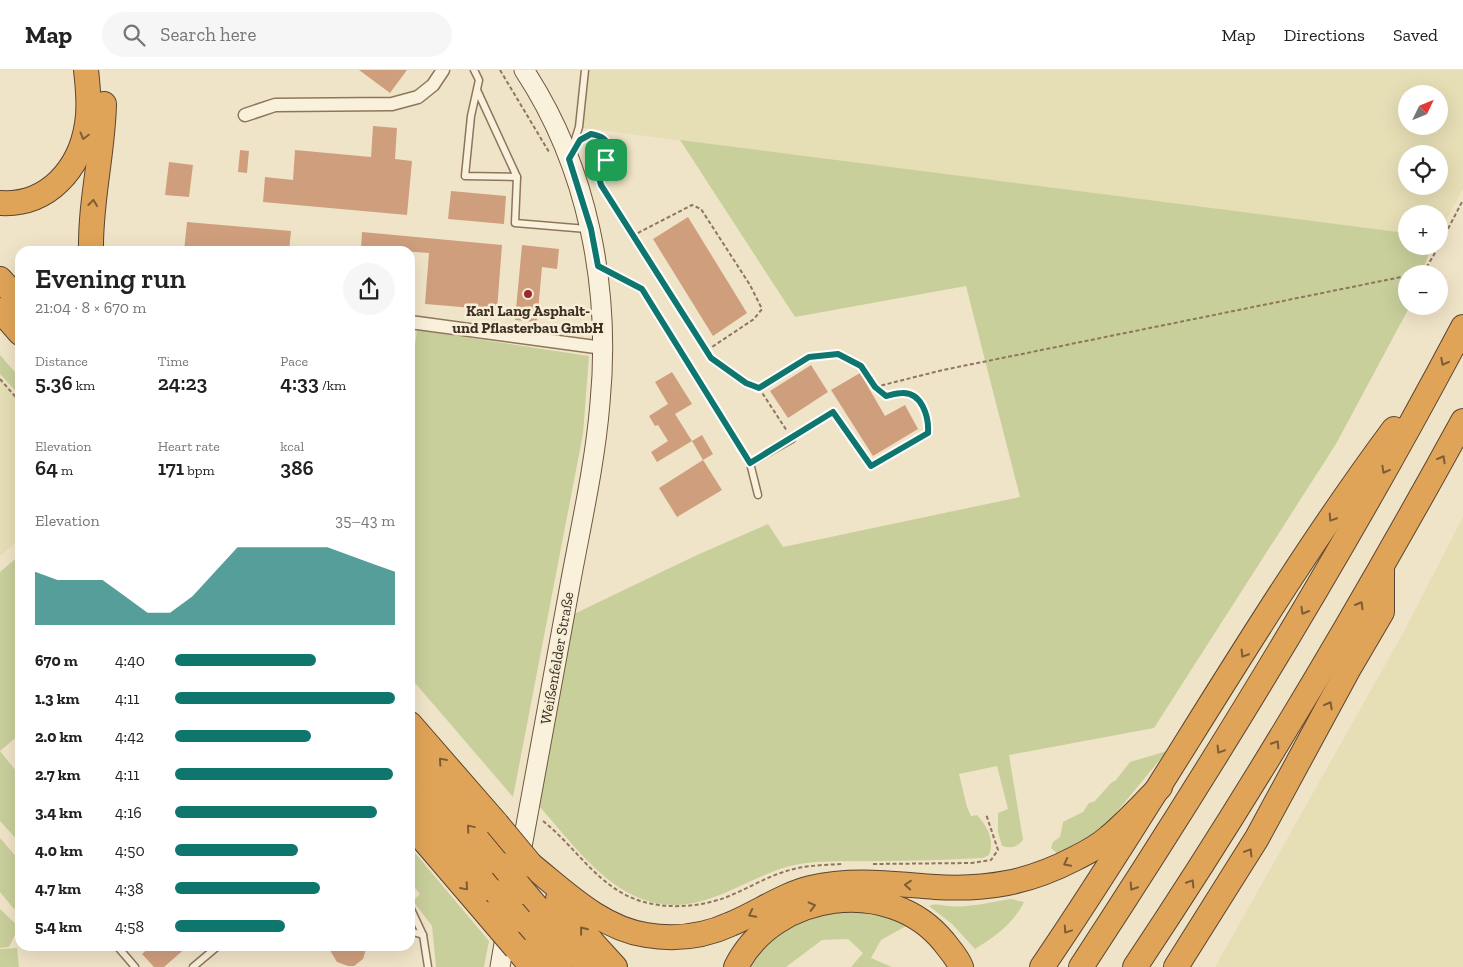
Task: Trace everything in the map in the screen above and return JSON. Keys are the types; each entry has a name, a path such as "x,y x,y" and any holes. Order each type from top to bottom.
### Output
{"highway":[{"path":"0,203 37,197 58,184 68,174 78,157 88,122 86,70"},
{"path":"90,246 92,204 102,141 104,88 101,70"},
{"path":"0,278 15,295"},
{"path":"0,310 15,327"},
{"path":"1081,967 1277,657 1426,397 1463,327"},
{"path":"1042,967 1090,896 1276,603 1366,466 1404,415 1426,397"},
{"path":"1135,967 1188,888 1330,657 1382,568 1463,421"},
{"path":"1176,967 1257,838 1348,670 1382,612 1382,568"},
{"path":"415,730 497,824 593,944 615,967"},
{"path":"415,763 588,967"},
{"path":"531,865 590,912 625,931 663,937 690,936 732,924 786,896 810,888 843,882 952,888 1021,882 1041,875 1086,853 1103,842 1160,786"},
{"path":"415,797 560,967"},
{"path":"415,830 532,967"},
{"path":"736,967 757,937 777,920 796,910 839,901 871,901 890,905 912,914 936,933 958,960 961,967"}],"street":[{"path":"245,115 275,105 392,104 418,97 433,85 443,70"},
{"name":"Weißenfelder Straße","path":"500,967 598,425 603,348 598,266 591,229 569,159 548,113 524,70"},
{"path":"415,323 603,348"}],"lane":[{"path":"474,70 479,80 472,116 465,176 516,177"},
{"path":"569,159 579,127 585,70"},
{"path":"477,90 516,177 515,223 591,229"},
{"path":"598,266 642,289 750,463 758,496"},
{"path":"750,463 792,439"},
{"path":"415,918 423,935 428,967"},
{"path":"415,933 423,935"},
{"path":"122,951 136,967"},
{"path":"193,967 212,951"}],"path":[{"path":"569,159 580,140 591,134 600,136 607,141 610,150 606,160 599,165 598,174 601,185 632,236 711,358 746,383 759,388 792,439 833,412 871,466 928,433 929,422 924,407 914,397 904,392 886,396 875,387 861,366 838,354 809,357 759,388"},
{"path":"1448,229 1463,200"},
{"path":"632,236 692,205 701,209 750,285 762,309 754,319 706,351"},
{"path":"875,387 943,370 1398,278"},
{"path":"0,379 15,396"},
{"path":"868,864 972,863 991,860 998,850 986,814"},
{"path":"557,832 609,885 625,895 642,902 666,906 696,905 722,899 790,870 823,865 850,864"}],"shaded area":[{"path":"589,70 1463,70 1463,189 1448,216 1448,205 1398,205 1398,232 583,128"},
{"path":"0,379 15,396 15,543 0,556"},
{"path":"1463,517 1463,967 1215,967 1402,635"}],"green space":[{"path":"680,140 1398,232 1398,255 1428,255 1425,265 1398,265 1398,315 1405,315 1336,444 1154,728 1009,755 1023,840 1016,846 1002,846 998,832 998,813 1008,809 997,766 959,774 971,816 977,815 989,834 991,849 989,855 983,858 800,864 779,869 702,901 675,905 651,902 628,893 589,863 539,806 574,614 697,555 768,524 783,547 1020,497 966,286 795,317"},
{"path":"417,330 589,356 583,434 513,797 415,683 415,345"},
{"path":"0,355 15,372 15,390 0,374"},
{"path":"15,559 15,738 0,751 0,572"},
{"path":"0,751 15,770 15,838 0,821"},
{"path":"1167,751 1111,819 1091,836 1058,854 1051,848 1053,842 1060,837 1063,822 1083,812 1089,803 1095,801 1116,780 1130,762"},
{"path":"0,838 15,855 15,908 0,892"},
{"path":"415,853 489,941 484,967 436,967 432,926 415,904 415,899 420,894 415,888"},
{"path":"1011,899 1024,902 1015,917 990,940 975,949 952,924 929,906 936,904 964,906"},
{"path":"0,909 15,923 15,935 9,947 0,948"},
{"path":"841,910 882,912 908,925 881,940 871,958 892,967 851,967 863,953 848,939 822,940 786,967 750,967 769,944 789,929"},
{"path":"15,948 15,951 17,951 19,967 0,967 0,949"}],"building":[{"path":"359,70 407,70 390,93"},
{"path":"373,126 397,128 395,159 412,161 407,215 263,202 265,177 293,180 295,150 371,157"},
{"path":"240,150 249,151 247,173 238,172"},
{"path":"169,162 193,165 189,197 165,195"},
{"path":"451,191 506,196 504,224 448,219"},
{"path":"688,217 747,313 713,336 653,239"},
{"path":"187,222 291,231 290,246 185,246"},
{"path":"362,232 502,245 497,310 425,304 429,253 415,252 415,246 361,246"},
{"name":"Karl Lang Asphalt- und Pflasterbau GmbH","path":"522,245 559,249 557,269 542,267 537,322 515,320"},
{"path":"811,365 828,392 788,418 770,391"},
{"path":"672,372 692,404 675,414 692,441 657,462 651,452 668,441 658,425 655,426 649,416 668,404 655,382"},
{"path":"860,373 885,416 905,405 918,429 873,456 831,390"},
{"path":"702,435 713,454 703,460 692,441"},
{"path":"703,460 722,490 677,517 659,488"},
{"path":"145,951 182,951 164,967 154,967 142,954"},
{"path":"365,951 363,959 354,966 337,962 331,952"}],"place":[{"name":"Karl Lang Asphalt- und Pflasterbau GmbH","path":"528,294"}],"route":[{"path":"591,134 600,136 607,141 610,150 606,160 599,165 598,174 601,185 711,358 746,383 759,388 809,357 838,354 861,366 875,387 886,396 904,392 914,397 924,407 929,422 928,433 871,466 833,412 792,439 750,463 642,289 598,266 591,229 569,159 580,140 591,134"}]}
